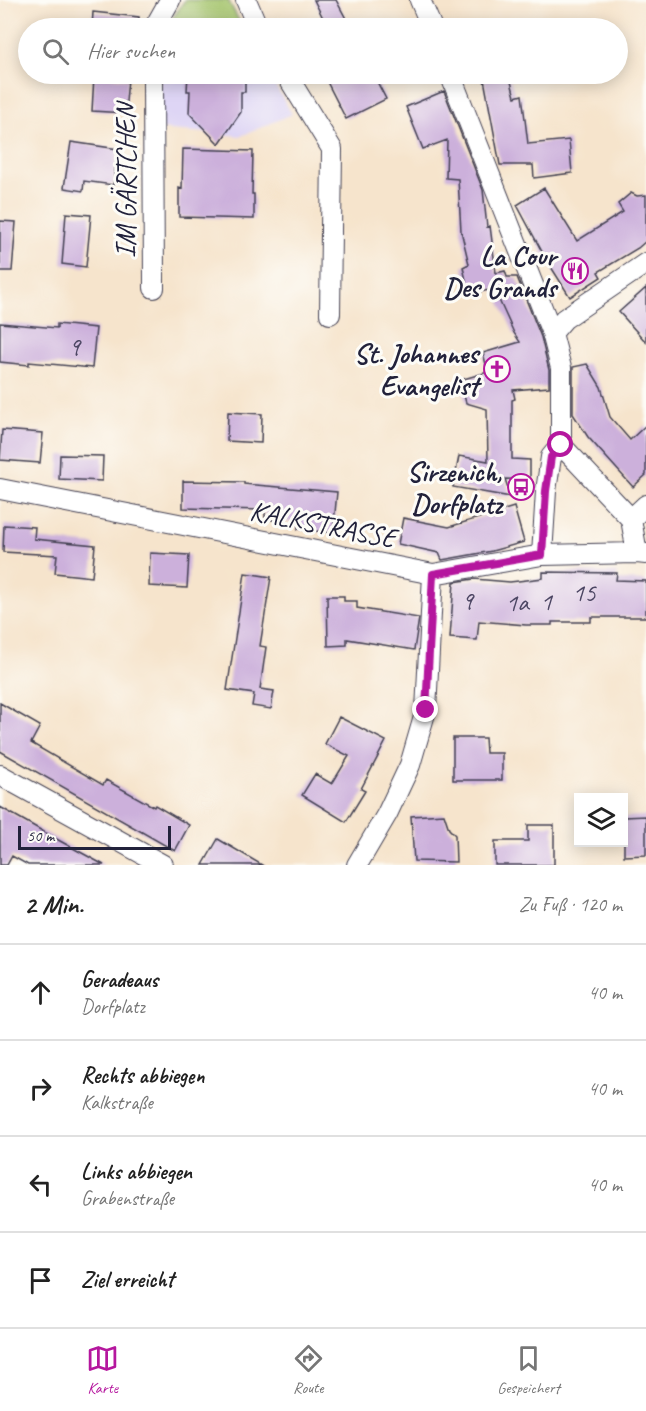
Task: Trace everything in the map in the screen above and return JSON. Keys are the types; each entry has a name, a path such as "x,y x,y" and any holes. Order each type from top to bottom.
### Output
{"street":[{"path":"160,18 170,0"},
{"path":"246,0 254,18"},
{"path":"420,0 428,18"},
{"name":"IM GÄRTCHEN","path":"153,84 154,288"},
{"path":"292,84 332,149 330,314"},
{"path":"454,84 552,333 561,368 561,445 551,457 546,491 542,555"},
{"path":"552,333 564,319 646,263"},
{"path":"561,445 631,519 642,553"},
{"name":"KALKSTRASSE","path":"0,489 433,574 542,555 642,553"},
{"path":"631,519 646,506"},
{"path":"357,865 387,814 410,765 426,710 433,574"},
{"path":"0,775 163,865"}],"shaded area":[{"path":"160,84 274,84 292,114 241,136 158,129"}],"green space":[{"path":"185,0 228,0 238,18 173,18"}],"building":[{"path":"314,0 336,0 346,18 323,18"},
{"path":"93,12 139,17 139,18 93,18"},
{"path":"94,84 128,84 125,113 92,111"},
{"path":"187,84 245,84 245,92 241,92 241,112 219,144 189,113 190,91 187,91"},
{"path":"328,84 378,84 386,99 346,119"},
{"path":"485,84 512,84 515,97 522,95 528,144 569,140 572,173 534,178 533,165 500,165"},
{"path":"444,91 483,190 496,273 505,271 507,277 517,277 541,337 549,370 549,387 513,390 515,399 512,400 512,459 530,460 530,480 505,479 511,497 453,487 459,456 488,461 487,409 466,403 460,380 488,372 483,353 520,342 494,289 469,294 463,267 469,264 461,231 458,179 446,178 447,140 423,149 406,107"},
{"path":"71,142 118,149 113,185 84,181 83,191 64,188"},
{"path":"183,149 253,151 254,219 179,217"},
{"path":"544,188 577,241 623,212 618,204 631,193 637,196 646,195 646,241 598,272 601,277 570,297 546,259 517,205"},
{"path":"66,213 91,215 86,267 62,264"},
{"path":"0,221 16,222 12,271 0,271"},
{"path":"646,288 646,342 619,312"},
{"path":"0,323 57,328 57,324 96,328 92,368 29,362 29,365 0,362"},
{"path":"587,364 601,387 610,417 630,440 646,425 646,475 633,487 588,437 573,414 573,367"},
{"path":"228,412 262,414 261,443 227,441"},
{"path":"2,430 43,433 40,463 0,460"},
{"path":"60,455 103,456 102,481 59,479"},
{"path":"183,481 244,482 244,484 337,492 333,533 298,529 298,523 265,519 265,510 183,508"},
{"path":"514,507 524,542 492,551 442,560 439,553 398,544 403,518 449,527"},
{"path":"4,525 35,527 34,539 95,545 92,577 55,573 57,555 3,552"},
{"path":"150,553 189,555 187,588 149,586"},
{"path":"543,572 617,573 616,580 646,581 646,617 591,617 591,622 552,622 552,625 479,621 477,640 450,638 454,582 474,579 510,582 543,578"},
{"path":"245,573 271,577 260,646 266,647 260,689 274,691 271,709 252,706 254,694 227,690"},
{"path":"327,596 344,596 344,601 357,601 357,608 419,618 414,650 347,639 347,645 328,646"},
{"path":"0,703 40,726 31,743 103,785 106,780 189,825 175,851 0,751"},
{"path":"339,717 386,741 361,789 365,791 346,822 302,795 315,774 332,784 349,756 325,744"},
{"path":"453,738 485,738 486,753 502,753 502,780 453,780"},
{"path":"0,807 104,865 28,865 12,856 7,865 0,865"},
{"path":"444,814 449,829 455,835 456,862 414,861 411,816"},
{"path":"646,816 646,855 624,856 624,847 628,847 628,817"},
{"path":"528,825 554,825 554,865 495,865 495,841 528,841"},
{"path":"218,839 262,865 203,865"}],"place":[{"name":"La Cour Des Grands","path":"575,271"},
{"name":"St. Johannes Evangelist","path":"497,369"},
{"name":"Sirzenich, Dorfplatz","path":"521,487"}],"route":[{"path":"426,710 433,574 542,555 546,491 551,457 561,445"}]}
